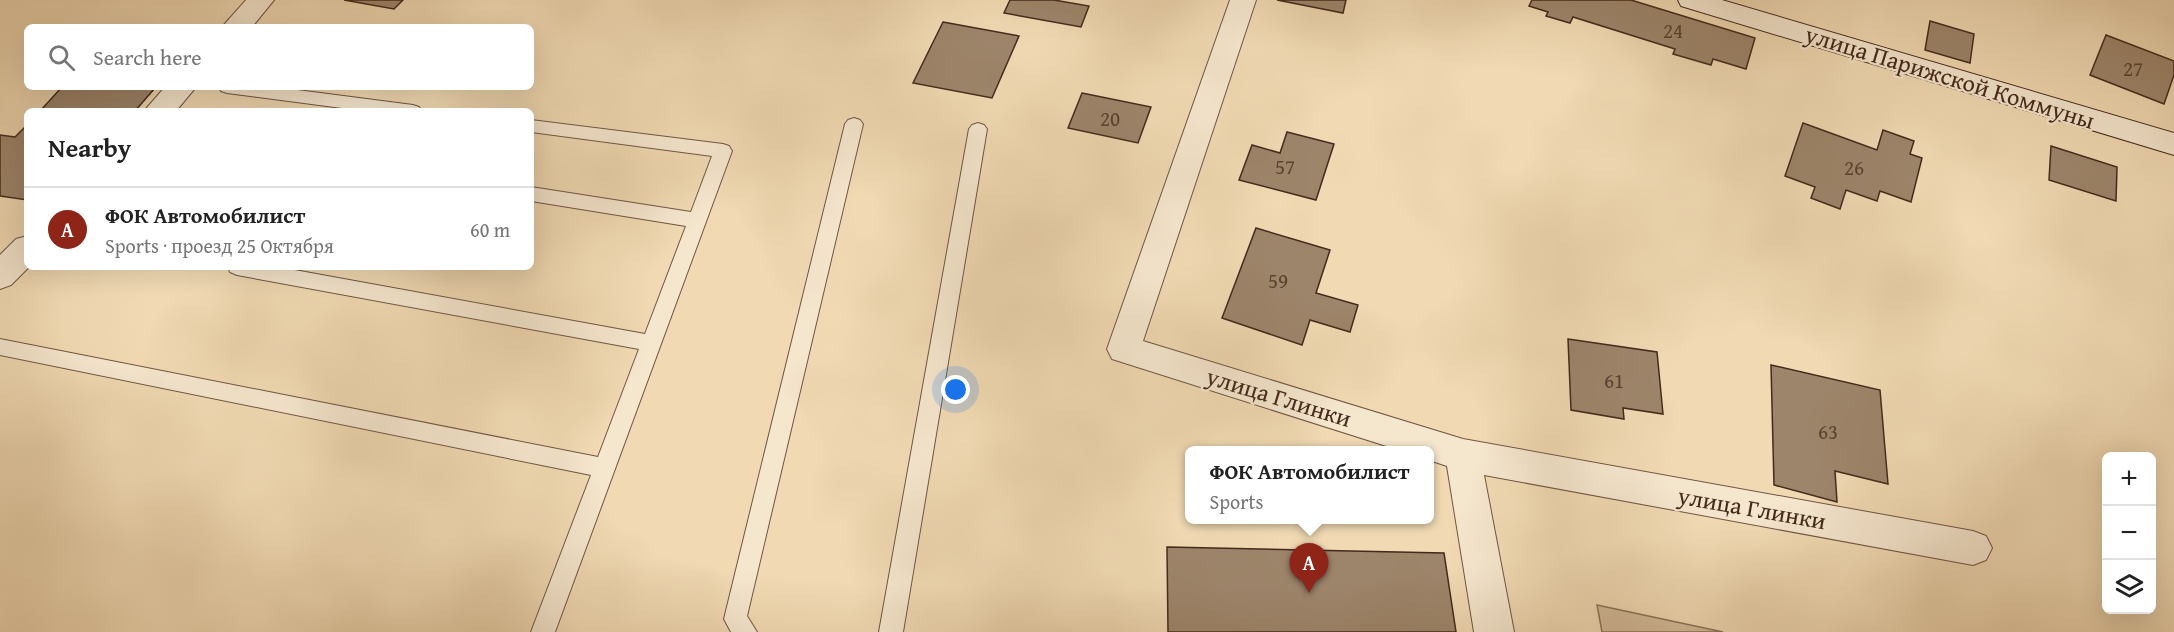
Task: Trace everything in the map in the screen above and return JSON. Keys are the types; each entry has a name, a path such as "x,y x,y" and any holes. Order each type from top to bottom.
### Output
{"street":[{"path":"239,24 261,0"},
{"name":"улица Глинки","path":"1243,0 1124,349 1463,455 1973,548"},
{"name":"улица Парижской Коммуны","path":"1691,0 2174,144"},
{"path":"162,108 179,90"},
{"path":"0,276 24,251"},
{"path":"1463,455 1494,632"}],"lane":[{"path":"250,90 390,108"},
{"path":"745,632 735,619 854,124"},
{"path":"534,126 723,151 543,632"},
{"path":"891,632 978,129"},
{"path":"534,194 696,220"},
{"path":"254,270 651,342"},
{"path":"0,347 604,468"}],"shaded area":[{"path":"1597,605 1723,632 1602,632"}],"building":[{"path":"344,0 403,0 394,9"},
{"path":"1010,0 1054,0 1089,6 1081,27 1004,13"},
{"path":"1277,0 1346,0 1343,13"},
{"path":"1532,0 1631,0 1755,38 1746,69 1713,59 1711,65 1673,54 1675,49 1573,17 1570,23 1546,16 1548,12 1529,6"},
{"path":"1930,21 1974,34 1970,63 1925,50"},
{"path":"943,22 1019,36 992,98 913,83"},
{"path":"2106,35 2174,61 2174,75 2164,104 2090,75"},
{"path":"59,90 153,90 138,108 43,108"},
{"path":"1082,93 1151,107 1138,143 1068,128"},
{"path":"1803,123 1877,150 1883,130 1914,141 1910,154 1922,158 1911,202 1880,191 1877,201 1846,190 1840,209 1811,198 1815,187 1785,176"},
{"path":"24,128 24,200 0,196 0,135 15,137"},
{"path":"1287,132 1334,144 1316,200 1239,180 1252,145 1280,153"},
{"path":"2051,146 2117,167 2116,201 2049,180"},
{"path":"1256,228 1330,250 1316,293 1358,305 1350,332 1310,320 1302,345 1222,318"},
{"path":"1568,339 1657,352 1663,414 1623,408 1624,419 1571,410"},
{"path":"1771,365 1880,390 1888,484 1835,471 1837,502 1774,485"},
{"path":"1167,547 1444,553 1456,632 1168,632"}],"place":[{"name":"ФОК Автомобилист","path":"1309,593"}]}
